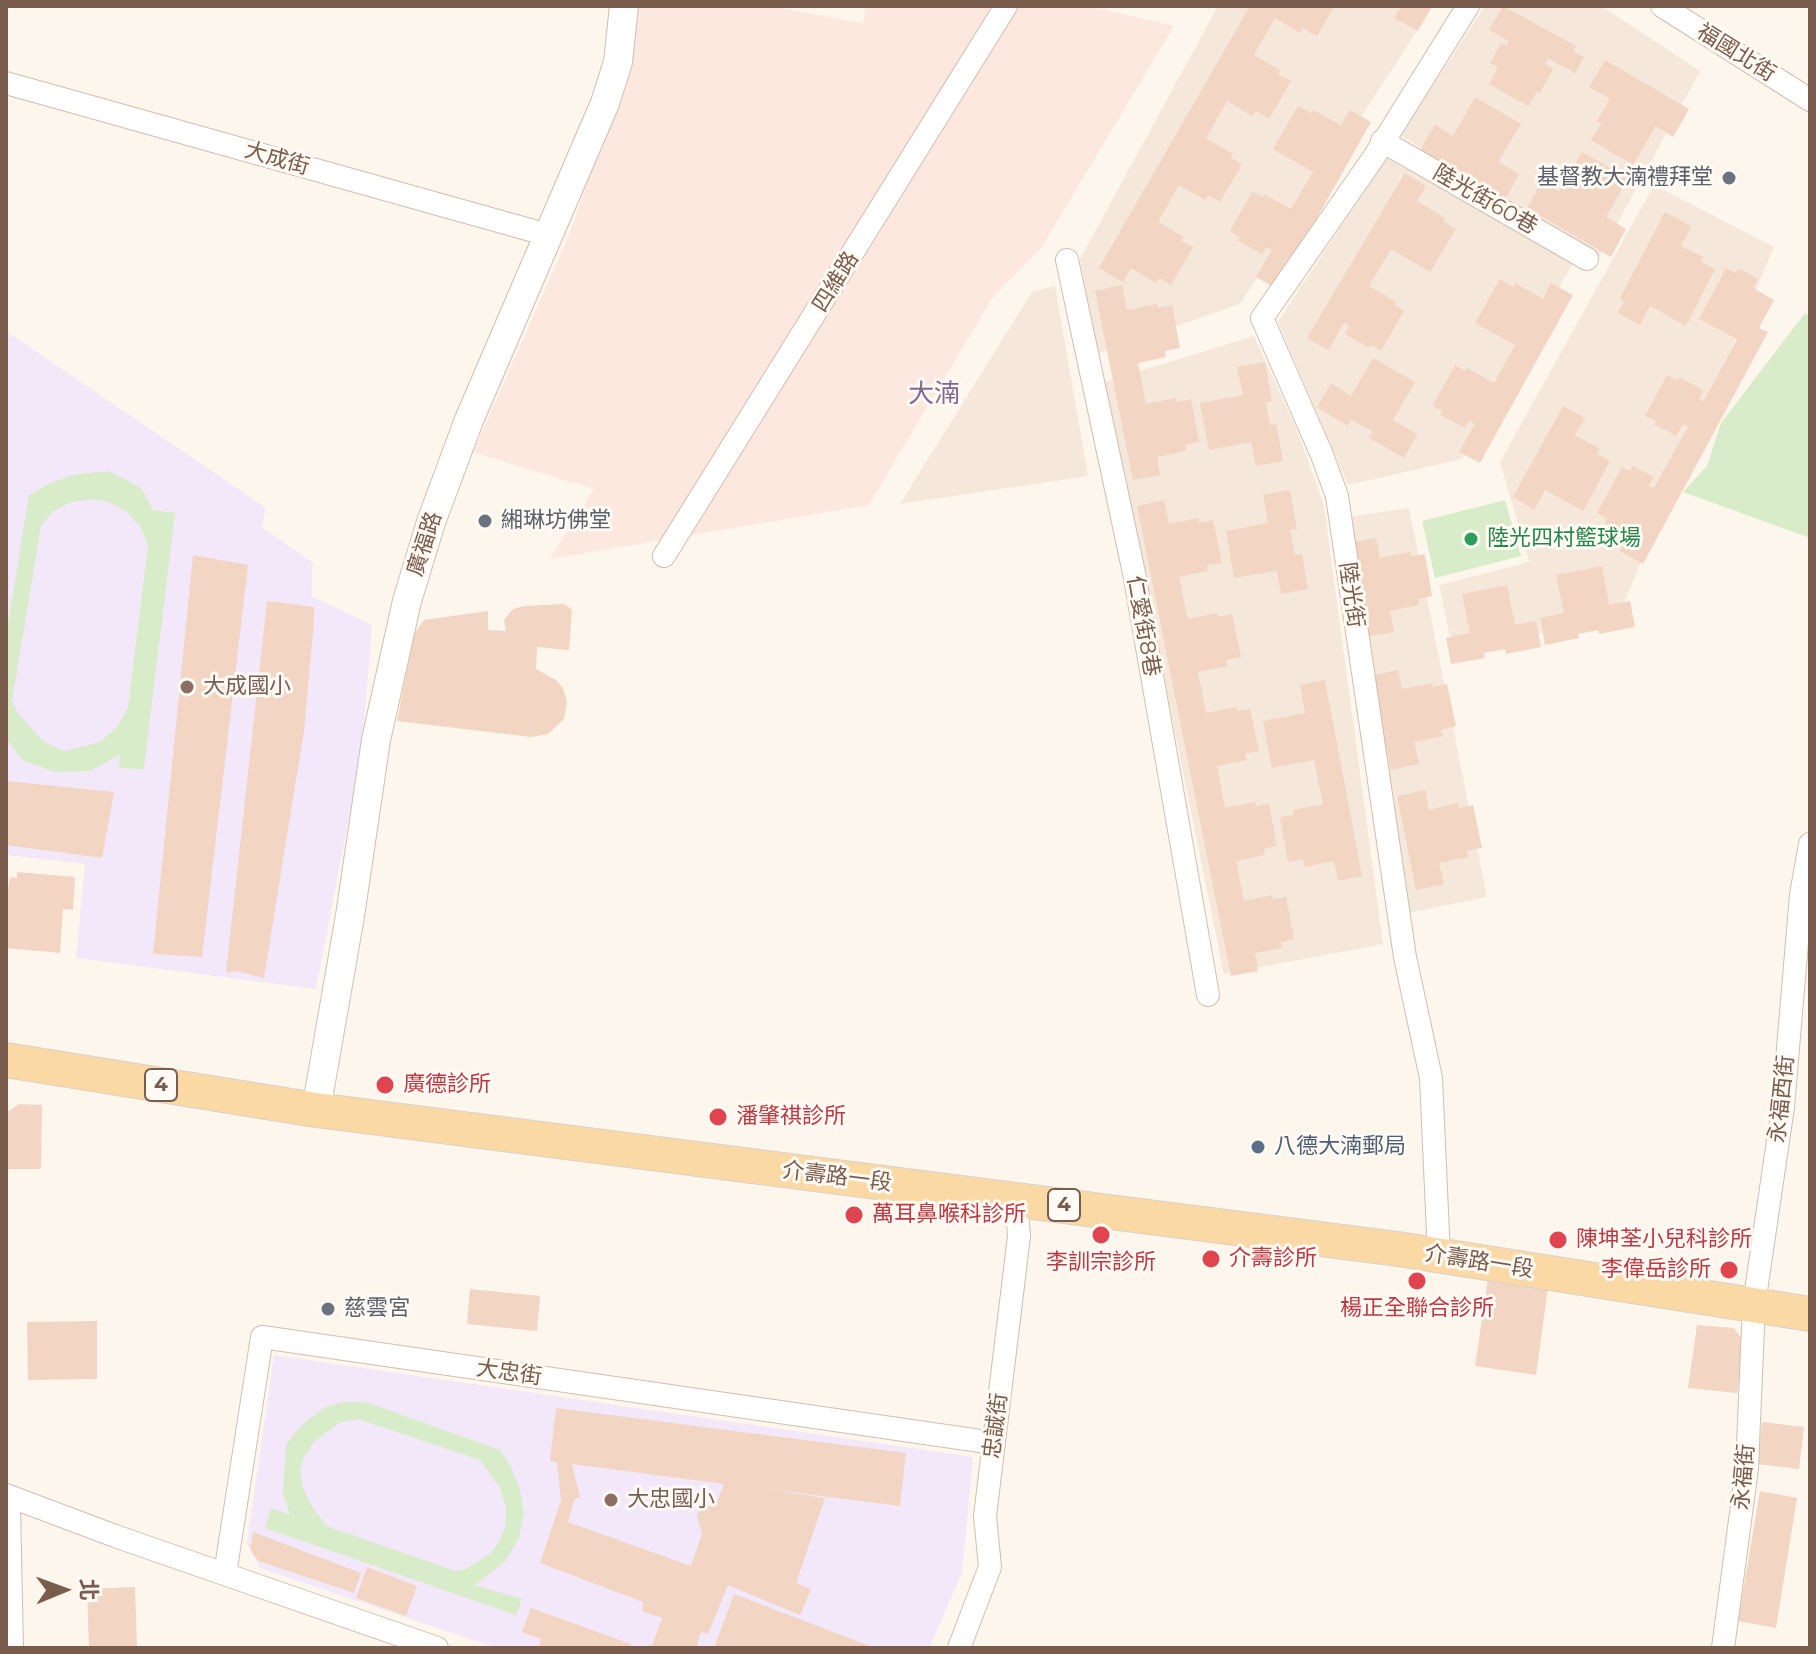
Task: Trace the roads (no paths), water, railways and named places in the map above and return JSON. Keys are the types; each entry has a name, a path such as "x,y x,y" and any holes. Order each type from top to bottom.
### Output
{"main road":[{"name":"介壽路一段","path":"6,1060 316,1110 1439,1256 1810,1314"}],"street":[{"name":"廣福路","path":"316,1110 350,916 376,740 407,601 431,522 469,420 605,103 618,62 624,6"},
{"name":"四維路","path":"664,556 1006,6"},
{"name":"陸光街","path":"1439,1256 1431,1078 1405,957 1337,496 1262,318 1374,157 1468,6"},
{"name":"福國北街","path":"1662,6 1810,100"},
{"name":"大成街","path":"6,83 548,235"},
{"name":"陸光街60巷","path":"1382,141 1587,259"},
{"name":"仁愛街8巷","path":"1067,260 1134,573 1208,995"},
{"name":"永福西街","path":"1754,1304 1783,1107 1801,895 1810,844"},
{"name":"忠誠街","path":"959,1648 990,1567 985,1516 1019,1236 1016,1199"},
{"name":"永福街","path":"1723,1648 1747,1468 1754,1304"},
{"name":"大忠街","path":"225,1574 262,1337 994,1443"},
{"path":"6,1495 437,1648"},
{"path":"6,1507 9,1648"}],"place":[{"name":"基督教大湳禮拜堂","path":"1729,178"},
{"name":"緗琳坊佛堂","path":"485,521"},
{"name":"陸光四村籃球場","path":"1471,539"},
{"name":"大成國小","path":"187,687"},
{"name":"廣德診所","path":"385,1085"},
{"name":"潘肇祺診所","path":"718,1117"},
{"name":"八德大湳郵局","path":"1258,1147"},
{"name":"萬耳鼻喉科診所","path":"854,1215"},
{"name":"李訓宗診所","path":"1101,1235"},
{"name":"陳坤荃小兒科診所","path":"1558,1240"},
{"name":"介壽診所","path":"1211,1259"},
{"name":"李偉岳診所","path":"1729,1270"},
{"name":"楊正全聯合診所","path":"1417,1281"},
{"name":"慈雲宮","path":"328,1309"},
{"name":"大忠國小","path":"611,1500"}],"district":[{"name":"大湳","path":"934,394"}]}
